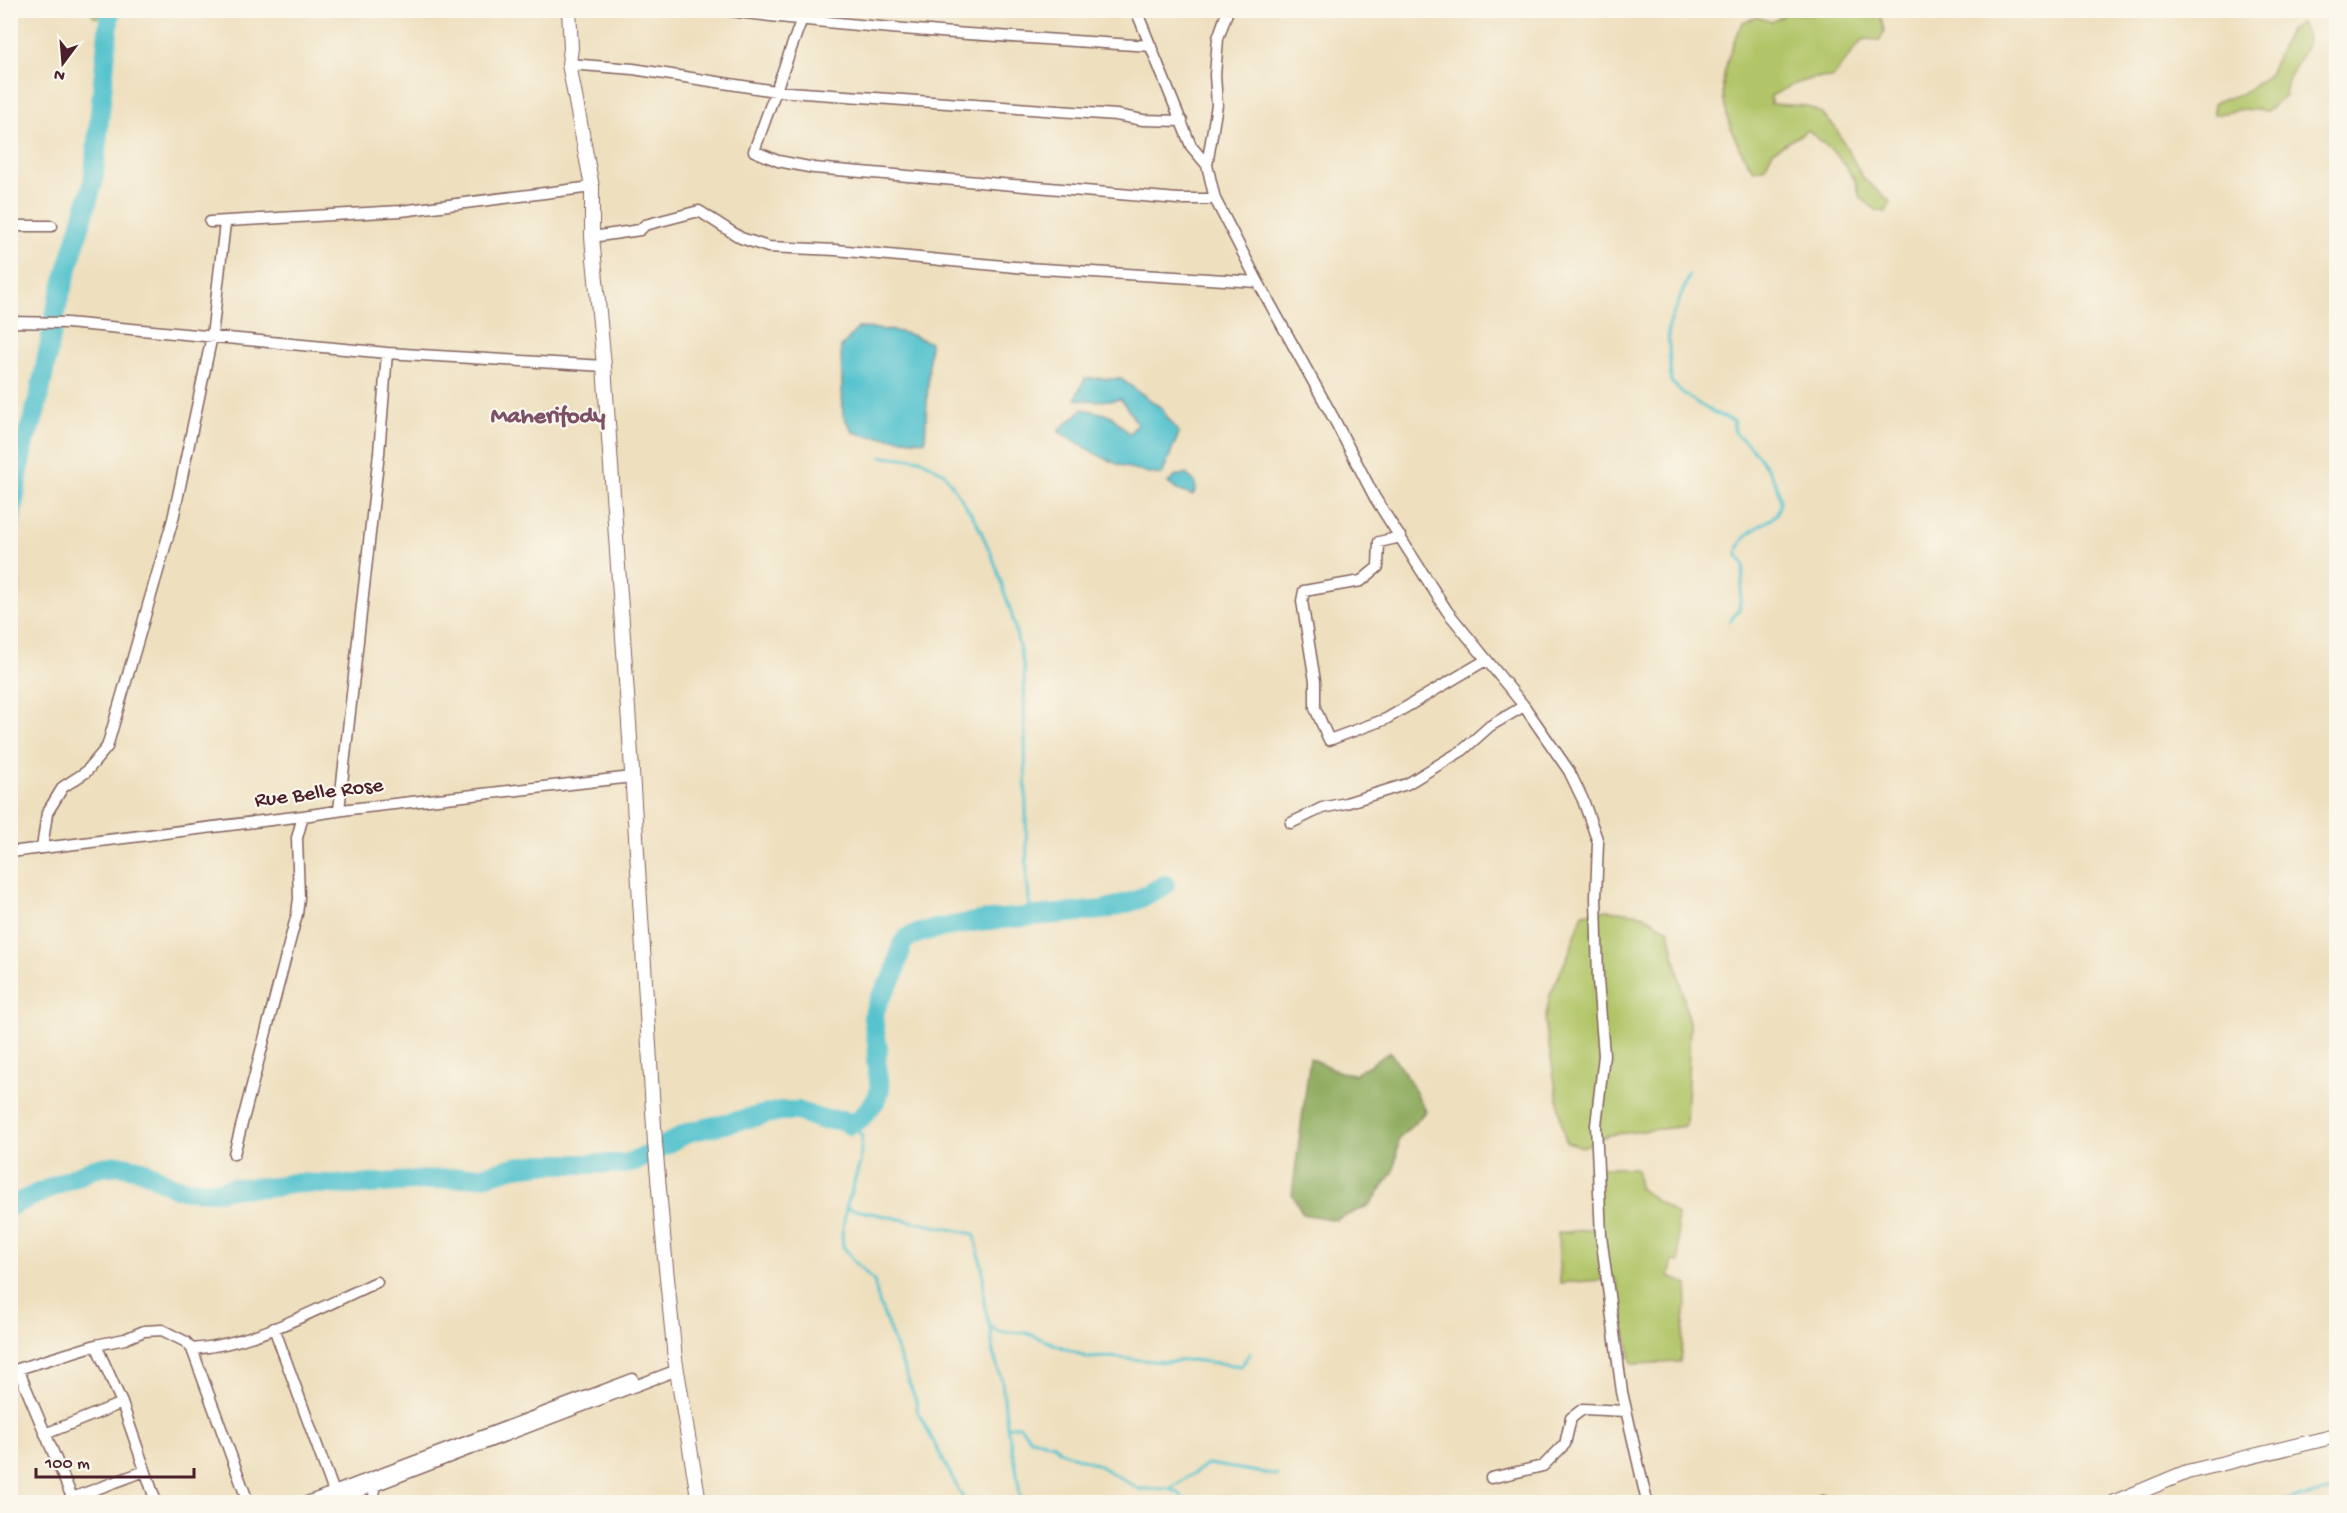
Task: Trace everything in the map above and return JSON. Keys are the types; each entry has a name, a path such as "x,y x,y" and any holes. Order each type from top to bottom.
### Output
{"street":[{"path":"569,10 571,48 569,64 592,187 592,237 604,366 655,1143 677,1370 699,1503"},
{"path":"730,10 803,15 955,34 1151,46"},
{"path":"1136,10 1191,146 1207,165"},
{"path":"1228,10 1218,38 1215,75 1216,105 1207,165 1215,199 1258,282 1335,419 1375,498 1448,611 1524,706 1569,771 1583,800 1598,842 1596,897 1598,980 1604,1055 1596,1125 1601,1236 1622,1392 1647,1503"},
{"path":"803,15 754,151 778,161 814,168 1178,199 1215,199"},
{"path":"569,64 633,69 775,91 1116,115 1143,120 1182,121"},
{"path":"210,222 225,223 401,211 592,187"},
{"path":"592,237 640,230 645,225 699,211 741,238 768,247 836,250 1026,268 1258,282"},
{"path":"42,848 47,813 63,787 86,772 107,747 173,519 212,336 225,223"},
{"path":"10,226 52,226"},
{"path":"10,322 67,323 387,353 604,366"},
{"path":"339,810 379,453 387,353"},
{"path":"1401,537 1378,542 1378,567 1361,581 1304,591 1302,601 1315,681 1315,708 1329,740 1386,720 1486,660"},
{"path":"1291,823 1322,808 1346,804 1407,784 1463,750 1490,726 1524,706"},
{"name":"Rue Belle Rose","path":"10,852 339,810 632,777"},
{"path":"234,1154 297,914 299,898 297,838 303,816"},
{"path":"192,1349 218,1347 274,1328 376,1282"},
{"path":"274,1328 333,1497"},
{"path":"145,1471 73,1500 45,1434 14,1371 96,1345 125,1339 144,1331 162,1330 186,1342 192,1349 248,1503"},
{"path":"96,1345 122,1403 156,1503"},
{"path":"333,1497 574,1405 677,1370"},
{"path":"45,1434 122,1403"},
{"path":"308,1503 373,1487 574,1405"},
{"path":"1491,1478 1543,1466 1565,1444 1571,1418 1583,1409 1626,1411"},
{"path":"2115,1503 2187,1472 2337,1436"},
{"path":"373,1487 376,1503"}],"green space":[{"path":"1822,10 1880,11 1884,31 1880,40 1864,39 1832,78 1815,78 1793,85 1771,96 1771,104 1807,106 1821,113 1835,127 1864,179 1891,202 1886,212 1878,211 1860,198 1855,180 1837,155 1808,130 1773,151 1765,167 1754,170 1737,143 1729,121 1724,100 1724,74 1742,23 1757,17 1772,22 1789,12 1809,15"},
{"path":"91,11 124,11 102,18 94,17"},
{"path":"2301,23 2307,37 2307,45 2288,80 2285,96 2268,111 2244,109 2214,115 2214,102 2244,93 2269,74 2289,30"},
{"path":"1609,910 1642,914 1669,930 1690,1027 1686,1126 1608,1135 1583,1147 1566,1142 1545,1022 1550,995 1569,953 1583,913"},
{"path":"1390,1052 1407,1076 1426,1111 1399,1139 1394,1171 1370,1205 1336,1220 1303,1214 1292,1194 1310,1058 1340,1072 1355,1074"},
{"path":"1592,1168 1636,1168 1639,1188 1677,1215 1679,1262 1673,1261 1669,1276 1688,1285 1680,1362 1632,1364 1616,1279 1560,1283 1558,1233 1593,1229"}],"water":[{"path":"858,328 904,333 930,343 925,441 869,436 853,432 843,415 841,347"},
{"path":"1085,378 1121,379 1160,407 1179,433 1162,475 1119,465 1058,431 1083,409 1110,415 1130,434 1137,423 1121,399 1099,401 1075,399"},
{"path":"1186,474 1195,482 1196,491 1192,495 1177,490 1168,483 1176,476"}],"waterway":[{"path":"10,524 24,441 33,420 40,392 58,301 93,183 110,10"},
{"path":"1689,276 1668,328 1671,382 1700,404 1733,421 1736,434 1758,455 1768,469 1776,484 1780,499 1776,514 1755,529 1741,543 1737,553 1744,566 1739,610 1730,621"},
{"path":"882,457 920,459 944,473 976,521 993,558 1011,612 1024,667 1027,881 1031,915"},
{"path":"10,578 10,592"},
{"path":"10,1206 95,1168 119,1165 142,1170 174,1187 187,1190 219,1191 231,1188 275,1187 293,1183 355,1185 483,1176 515,1167 541,1164 624,1164 640,1159 689,1132 780,1111 798,1111 819,1119 843,1120 850,1125 861,1118 876,1100 880,1089 876,1061 878,1049 873,1018 878,1001 894,975 902,944 908,937 925,931 979,921 1103,910 1137,900 1165,885"},
{"path":"850,1125 862,1135 860,1163 846,1208 975,1236 983,1272 984,1303 993,1353 1002,1381 1007,1426 1021,1502"},
{"path":"846,1209 842,1235 843,1246 874,1281 879,1302 918,1412 965,1502"},
{"path":"990,1326 998,1332 1026,1333 1089,1358 1108,1357 1164,1362 1192,1360 1241,1366 1250,1354"},
{"path":"1007,1426 1020,1426 1031,1439 1054,1444 1060,1451 1098,1465 1139,1489 1170,1489 1180,1494 1185,1502"},
{"path":"1170,1489 1208,1464 1277,1475"},
{"path":"2281,1502 2336,1489"}],"district":[{"name":"Maherifody","path":"548,417"}]}
